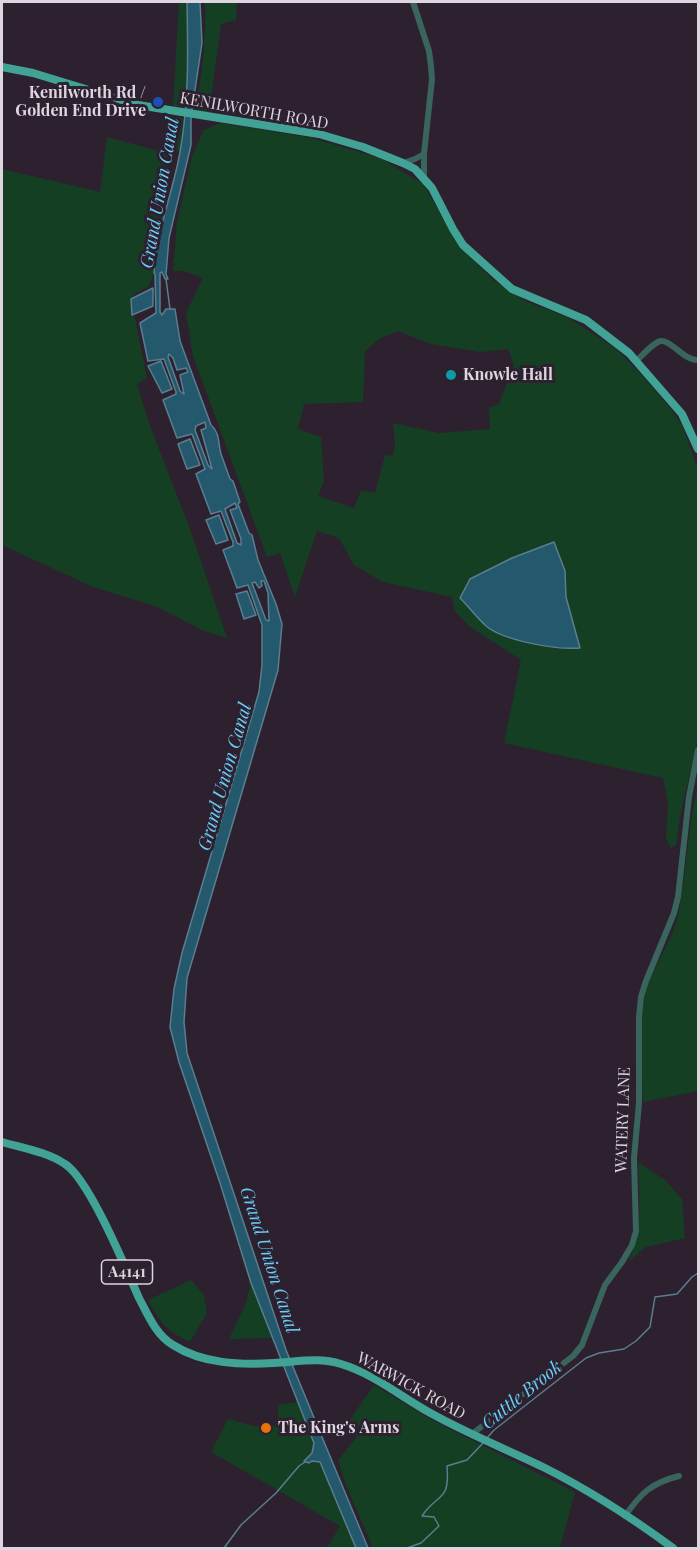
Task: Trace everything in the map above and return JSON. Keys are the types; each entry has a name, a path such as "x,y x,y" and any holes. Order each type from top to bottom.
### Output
{"main road":[{"name":"KENILWORTH ROAD","path":"2,67 33,73 138,105 319,134 363,147 403,163 424,178 432,188 463,245 512,289 586,320 636,361 682,414 699,449"},
{"name":"WARWICK ROAD","path":"2,1142 51,1156 75,1172 98,1211 148,1316 168,1342 184,1351 215,1361 243,1364 301,1360 343,1364 436,1416 561,1477 673,1548"}],"street":[{"path":"413,2 429,51 432,79 424,154 424,178"},
{"path":"403,163 424,154"},
{"path":"636,361 662,340 687,359 699,360"},
{"name":"WATERY LANE","path":"472,1434 573,1356 582,1345 605,1285 632,1245 636,1231 634,1158 639,1102 641,997 674,913 678,897 689,797 699,750"},
{"path":"625,1516 651,1486 679,1476"}],"green space":[{"path":"179,2 187,2 188,84 184,107 173,106"},
{"path":"205,2 237,2 236,20 221,24 209,113 194,111 203,56"},
{"path":"174,116 183,118 180,150 167,154 167,189 163,219 156,244 154,273 149,286 136,293 131,299 147,378 137,384 227,638 204,631 158,607 93,587 2,545 2,169 100,192 107,137 163,152 171,133"},
{"path":"220,123 312,138 382,159 423,184 461,248 493,280 527,302 567,317 615,348 643,376 683,427 698,470 698,738 680,816 676,845 671,848 666,839 668,804 663,778 504,743 521,660 469,626 455,611 452,597 383,582 354,565 339,538 317,531 295,597 280,553 267,557 193,356 186,313 203,278 184,271 173,271 177,222 192,156 204,130","holes":["398,331 431,344 480,352 508,349 514,365 499,404 489,407 490,429 439,433 393,423 395,445 393,456 385,455 375,493 361,490 354,508 318,496 324,481 321,437 298,429 304,404 363,402 365,351 379,339"]},
{"path":"698,785 698,1091 643,1102 641,1047 643,1005 649,982 678,916"},
{"path":"638,1162 665,1180 682,1199 685,1238 646,1247 628,1262 638,1225"},
{"path":"191,1280 204,1295 207,1313 190,1342 165,1326 148,1300"},
{"path":"251,1283 272,1338 229,1339 245,1306"},
{"path":"374,1385 434,1421 575,1492 560,1548 373,1548 345,1483 338,1460 357,1437 349,1428 349,1421"},
{"name":"The King's Arms","path":"298,1402 314,1443 312,1453 303,1462 320,1462 356,1548 327,1548 340,1526 211,1452 228,1419 254,1426 278,1425 278,1405"}],"water":[{"path":"187,2 200,2 202,43 191,117 191,145 169,238 166,274 168,279 165,279 162,272 160,273 160,312 162,315 166,309 175,309 180,341 211,425 217,435 221,454 240,502 238,504 249,533 252,535 258,560 282,624 278,670 187,978 184,1022 187,1053 286,1350 368,1548 356,1548 320,1462 304,1461 312,1453 314,1443 251,1283 179,1062 170,1027 174,989 182,953 259,692 262,665 262,625 248,585 237,588 223,550 233,546 233,542 221,511 211,514 196,474 205,469 192,434 177,438 163,400 176,392 164,359 148,361 140,323 156,313 155,257 183,133 187,77","holes":["169,354 173,358 177,370 186,368 188,372 180,375 184,394 180,391 168,357","205,422 206,428 201,430 212,469 208,465 195,430 196,426","235,503 237,508 230,510 241,545 237,543 225,509","261,581 264,581 268,593 269,621 266,620 252,583 255,582 259,588 262,586"]},
{"path":"153,288 153,306 132,315 131,299"},
{"path":"161,361 172,389 162,393 148,366"},
{"path":"190,439 200,465 187,469 178,444"},
{"path":"219,515 228,540 216,544 206,520"},
{"path":"554,542 565,571 566,597 580,648 545,646 505,636 486,626 460,598 470,579 512,558"},
{"path":"247,591 256,615 244,619 236,594"}],"waterway":[{"path":"166,279 170,309"},
{"name":"Cuttle Brook","path":"487,1438 494,1430 586,1358 599,1353 624,1349 636,1341 650,1327 655,1297 677,1294 698,1273"},
{"name":"Cuttle Brook","path":"407,1548 421,1543 439,1526 434,1517 422,1516 445,1492 447,1466 467,1460 484,1442"},
{"path":"224,1548 241,1525 305,1462"}],"place":[{"name":"Kenilworth Rd / Golden End Drive","path":"158,102"},
{"name":"Knowle Hall","path":"451,375"},
{"name":"The King's Arms","path":"266,1428"}],"water label":[{"name":"Grand Union Canal","path":"160,193"},
{"name":"Grand Union Canal","path":"225,777"},
{"name":"Grand Union Canal","path":"269,1260"}]}
